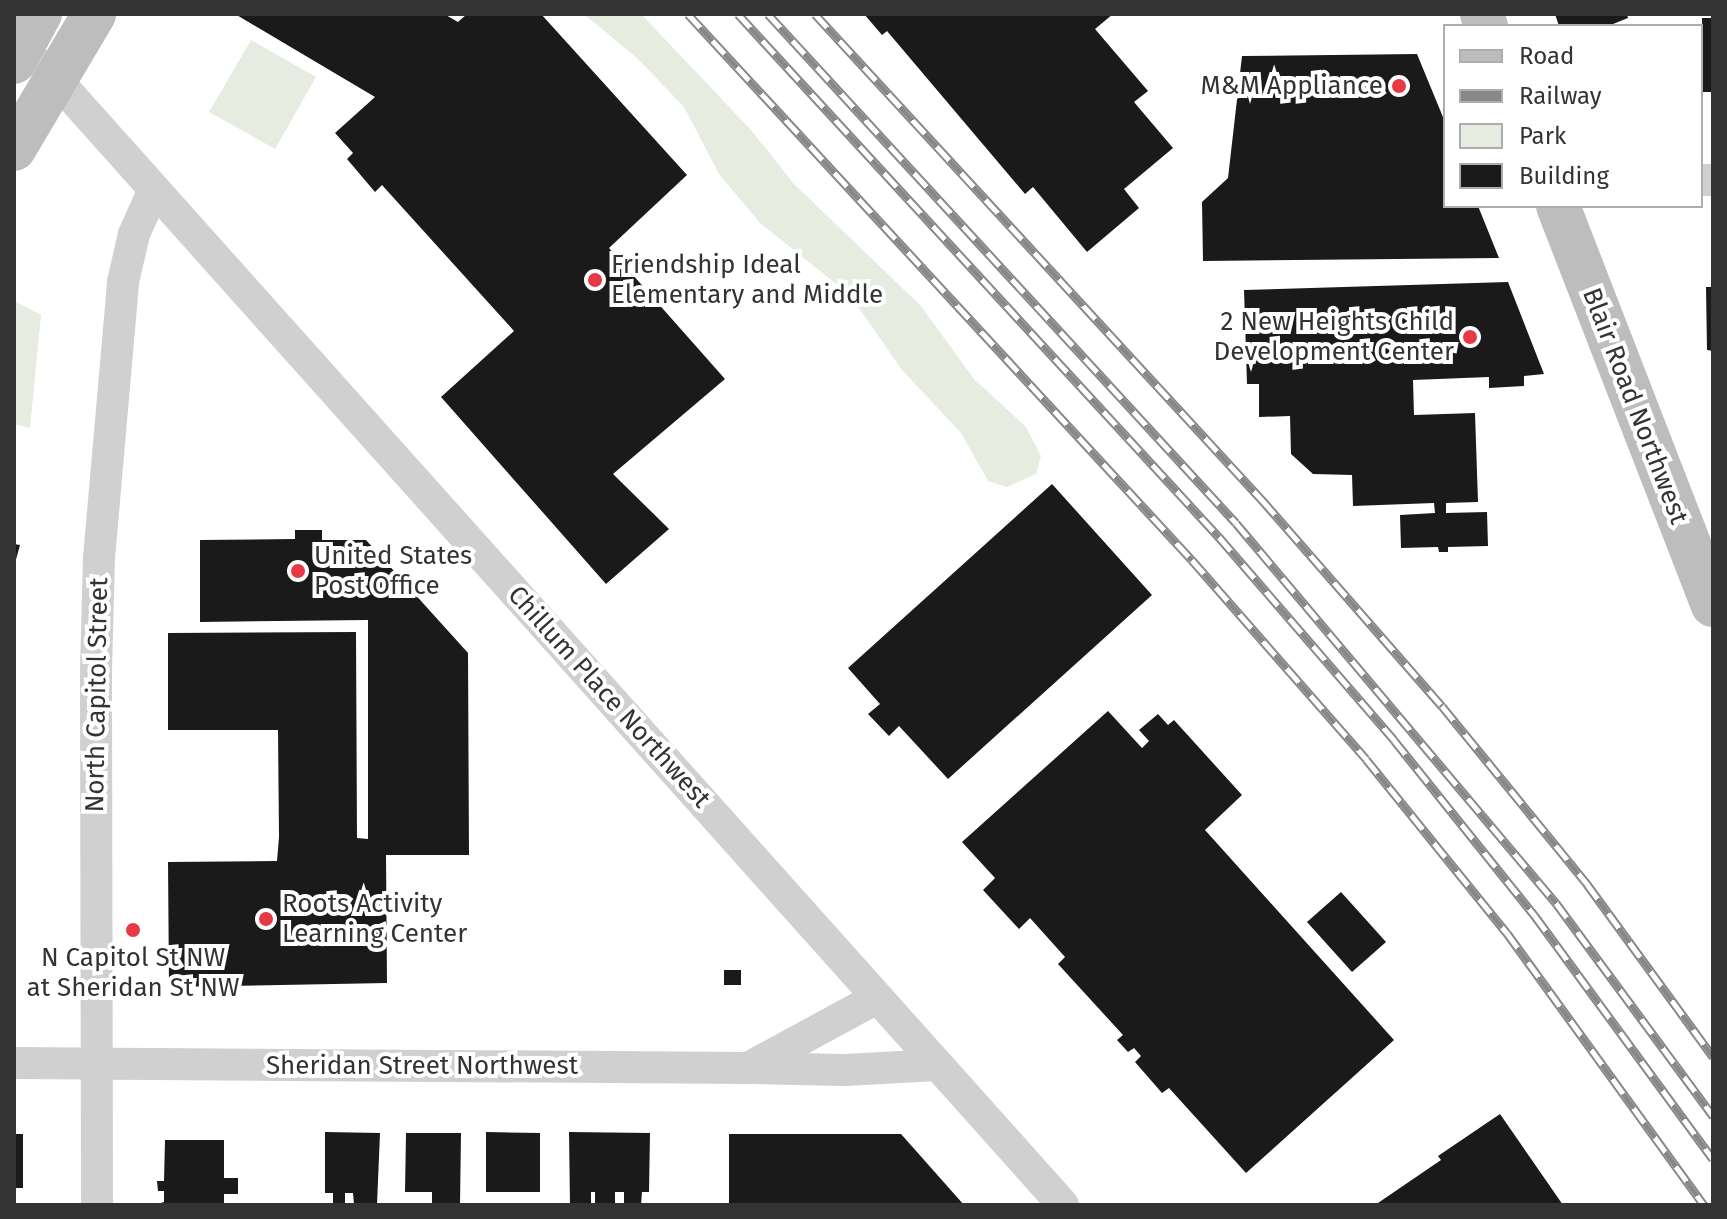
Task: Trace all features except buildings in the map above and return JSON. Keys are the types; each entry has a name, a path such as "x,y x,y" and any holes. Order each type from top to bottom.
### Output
{"main road":[{"path":"14,149 94,14"},
{"name":"Blair Road Northwest","path":"1559,208 1713,605"}],"street":[{"name":"Chillum Place Northwest","path":"23,37 55,80 153,192 1063,1205"},
{"name":"North Capitol Street","path":"97,1205 96,671 102,503 123,282 134,234 153,192"},
{"name":"Sheridan Street Northwest","path":"748,1068 877,998"},
{"name":"Sheridan Street Northwest","path":"14,1063 845,1070 937,1065"}],"green space":[{"path":"584,14 641,14 752,131 794,184 920,305 974,379 1026,427 1041,456 1036,474 1007,487 988,481 961,433 902,370 849,294 760,223 719,174 684,107 638,59"},
{"path":"251,40 316,77 275,149 209,112"},
{"path":"16,302 41,315 30,428 14,424"}],"railway":[{"path":"688,14 1192,560 1366,759 1507,933 1704,1205"},
{"path":"738,14 1219,537 1394,740 1535,916 1713,1159"},
{"path":"768,14 1236,523 1556,903 1713,1116"},
{"path":"815,14 1263,501 1442,706 1587,884 1713,1057"}],"place":[{"name":"M&M Appliance","path":"1399,86"},
{"name":"Friendship Ideal Elementary and Middle","path":"595,280"},
{"name":"2 New Heights Child Development Center","path":"1470,337"},
{"name":"United States Post Office","path":"298,571"},
{"name":"Roots Activity Learning Center","path":"266,919"},
{"name":"N Capitol St NW at Sheridan St NW","path":"133,930"}]}
